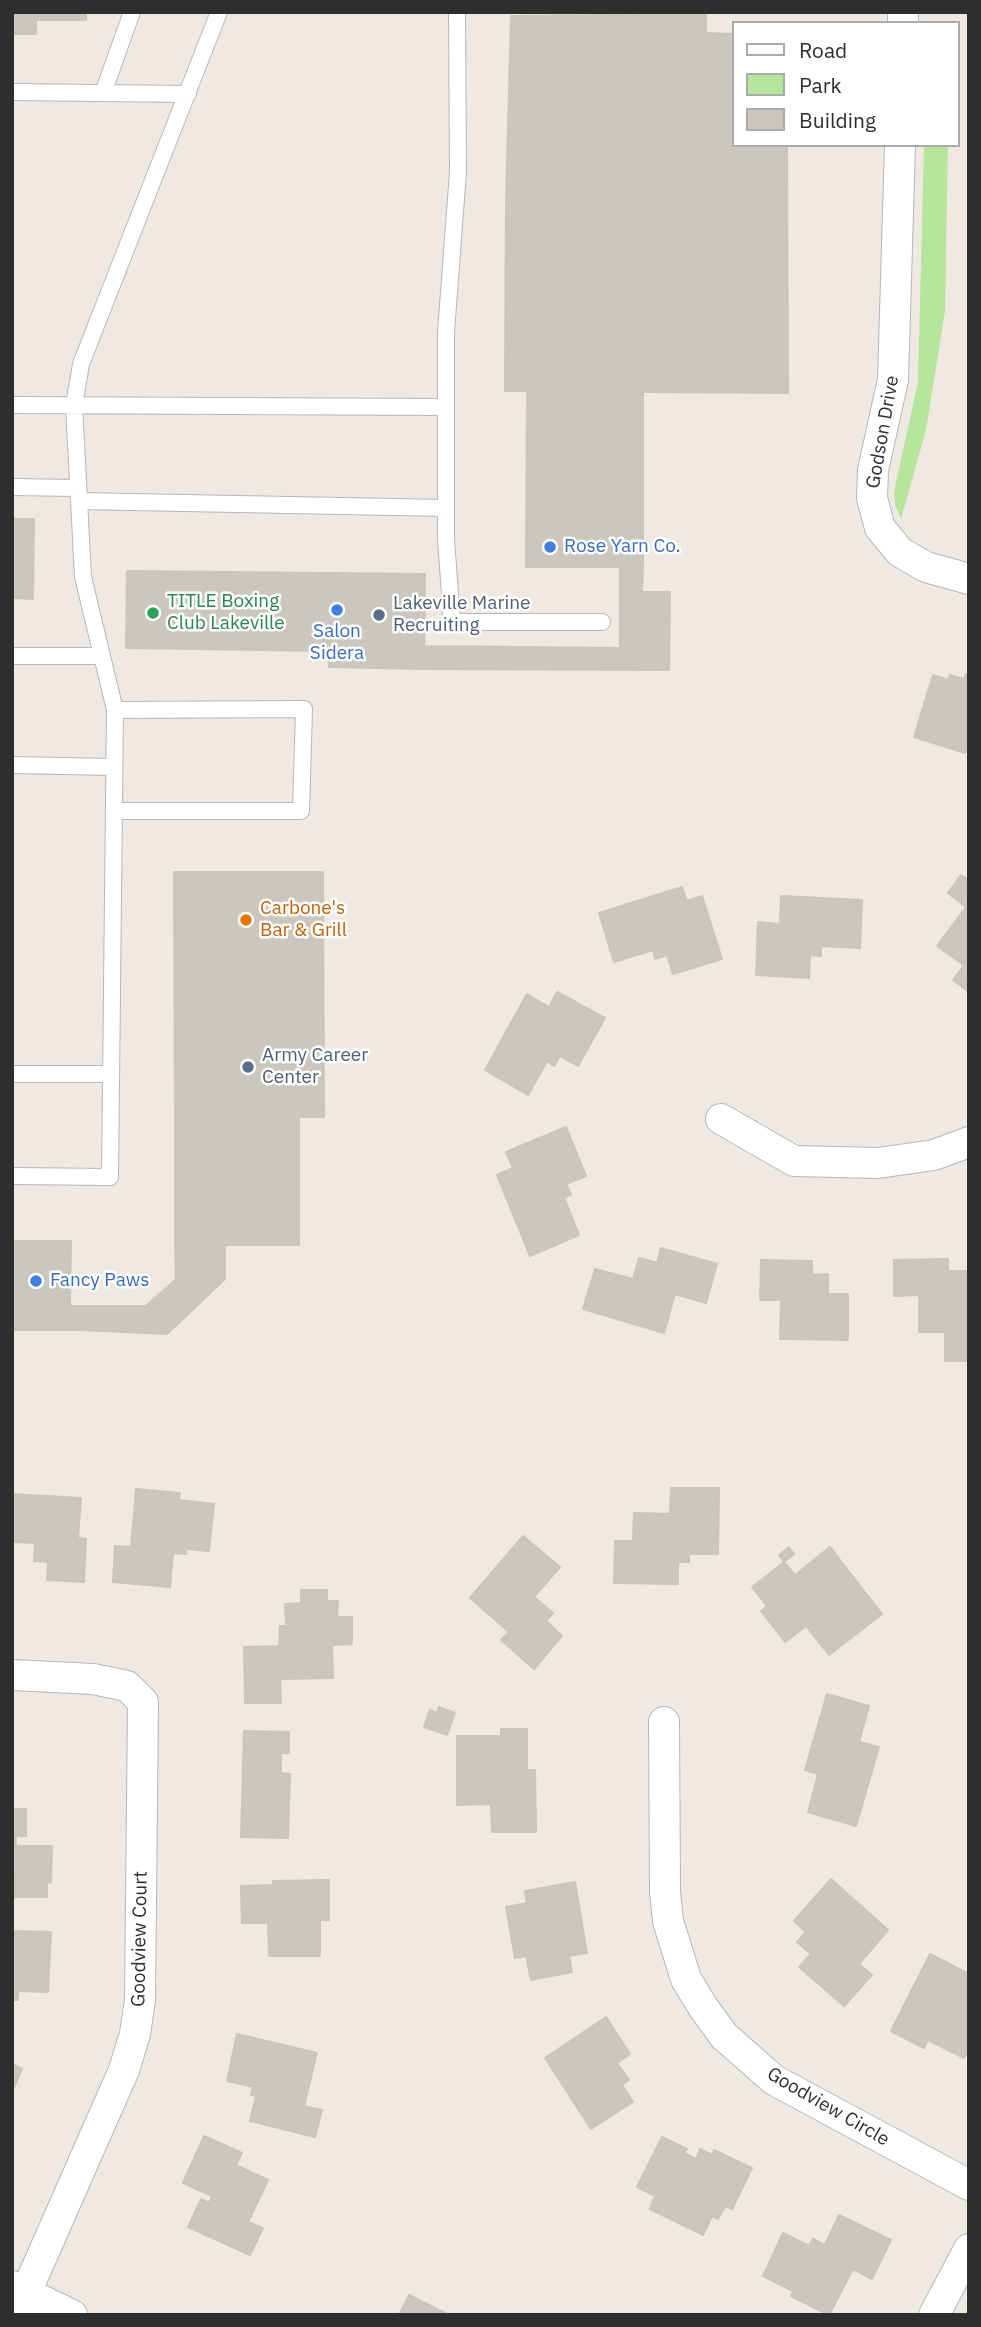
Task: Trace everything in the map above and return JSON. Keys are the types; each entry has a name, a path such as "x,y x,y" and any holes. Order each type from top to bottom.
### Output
{"street":[{"name":"Godson Drive","path":"900,147 893,380 873,470 872,498 880,528 900,552 926,567 969,579"},
{"path":"721,1119 794,1161 878,1163 934,1155 969,1142"},
{"name":"Goodview Court","path":"12,1675 93,1679 127,1686 143,1702 140,2000 135,2034 124,2070 18,2297"},
{"name":"Goodview Circle","path":"664,1722 665,1892 668,1921 686,1979 703,2007 724,2036 774,2080 969,2185"},
{"path":"934,2315 969,2249"},
{"path":"18,2297 72,2315"}],"lane":[{"path":"103,93 132,12"},
{"path":"12,1176 110,1177 115,710 83,576 74,405 81,364 219,12"},
{"path":"457,12 458,172 446,332 446,508 452,622 603,622"},
{"path":"12,92 188,94"},
{"path":"12,405 446,407"},
{"path":"12,487 78,494 446,508"},
{"path":"12,656 101,656"},
{"path":"114,811 302,811 304,709 115,710"},
{"path":"12,765 114,767"},
{"path":"12,1074 111,1074"}],"green space":[{"path":"924,147 948,147 945,311 926,430 901,519 894,492 918,382"}],"building":[{"path":"12,12 86,12 86,20 36,20 36,34 13,34"},
{"path":"706,14 706,33 732,34 732,147 787,147 788,393 505,391 511,16"},
{"path":"527,391 643,392 643,567 526,567"},
{"path":"12,519 34,519 33,599 12,598"},
{"path":"620,567 643,567 642,592 670,592 669,670 424,669 425,646 620,648"},
{"path":"127,571 425,574 424,669 329,667 328,651 126,648"},
{"path":"966,674 969,675 969,742 965,753 914,737 933,675 948,680 950,675 964,679"},
{"path":"174,872 323,872 324,1117 175,1117"},
{"path":"961,875 969,880 969,992 953,980 964,965 937,946 966,907 948,893"},
{"path":"682,887 687,901 702,896 722,959 673,974 667,955 655,959 653,950 614,962 599,913"},
{"path":"781,896 862,900 860,948 821,946 821,956 810,955 809,978 756,975 758,922 780,924"},
{"path":"557,992 605,1018 578,1066 560,1056 554,1066 547,1061 528,1095 485,1070 527,994 549,1007"},
{"path":"175,1117 299,1117 299,1245 175,1245"},
{"path":"566,1127 586,1176 566,1184 571,1195 564,1197 579,1235 530,1256 497,1175 513,1168 506,1152"},
{"path":"12,1241 71,1241 70,1306 82,1306 81,1330 12,1330"},
{"path":"175,1245 225,1245 225,1279 167,1334 81,1330 82,1306 146,1306 176,1279"},
{"path":"661,1248 717,1264 706,1303 675,1294 664,1333 583,1309 595,1269 633,1279 639,1258 657,1263"},
{"path":"948,1259 948,1271 969,1271 969,1361 945,1361 945,1332 919,1332 919,1295 894,1296 894,1260"},
{"path":"761,1260 812,1261 812,1275 828,1274 828,1294 848,1294 848,1340 780,1339 781,1300 760,1300"},
{"path":"671,1488 719,1488 718,1554 689,1554 689,1562 678,1562 678,1584 614,1583 615,1541 633,1541 634,1513 670,1514"},
{"path":"136,1489 180,1493 179,1500 214,1504 209,1551 186,1549 186,1554 173,1553 170,1587 113,1582 115,1546 131,1547"},
{"path":"12,1494 81,1498 78,1538 86,1539 84,1582 47,1580 48,1562 34,1561 35,1543 12,1542"},
{"path":"523,1536 560,1567 534,1597 553,1613 546,1621 562,1636 534,1669 501,1640 509,1632 470,1598"},
{"path":"789,1547 794,1554 784,1562 779,1555"},
{"path":"830,1547 882,1614 829,1655 806,1626 785,1642 761,1611 767,1606 752,1587 784,1562 795,1575"},
{"path":"301,1590 327,1590 327,1601 338,1601 337,1617 352,1617 352,1644 332,1645 333,1678 280,1679 281,1703 245,1703 244,1647 279,1646 280,1626 286,1626 285,1604 301,1603"},
{"path":"827,1694 869,1706 859,1742 879,1747 856,1826 808,1812 818,1774 805,1770"},
{"path":"439,1707 455,1713 447,1735 424,1727 430,1710 437,1713"},
{"path":"501,1729 527,1729 527,1770 535,1770 536,1832 492,1832 491,1804 457,1805 457,1736 501,1736"},
{"path":"244,1731 289,1732 289,1753 281,1753 281,1773 290,1774 288,1838 241,1837"},
{"path":"12,1809 26,1809 26,1836 16,1836 16,1846 52,1846 51,1882 47,1883 47,1897 14,1897"},
{"path":"831,1879 888,1930 859,1964 872,1975 844,2006 799,1967 811,1954 797,1942 806,1932 794,1921"},
{"path":"329,1880 329,1920 320,1920 320,1956 269,1956 268,1923 242,1923 241,1886 273,1885 273,1881"},
{"path":"575,1882 587,1953 569,1956 572,1972 531,1980 526,1956 515,1958 506,1907 527,1903 525,1891"},
{"path":"12,1931 51,1932 48,1992 18,1991 18,2000 12,2000"},
{"path":"930,1954 969,1974 969,2048 964,2058 928,2040 924,2048 891,2031"},
{"path":"606,2017 630,2054 617,2063 629,2080 622,2085 633,2102 591,2129 545,2058"},
{"path":"237,2034 317,2053 304,2106 322,2110 315,2137 250,2121 256,2096 251,2095 253,2087 227,2081"},
{"path":"12,2064 22,2069 12,2092"},
{"path":"204,2136 242,2153 236,2165 268,2180 248,2222 263,2228 250,2255 188,2227 201,2199 209,2203 212,2196 183,2183"},
{"path":"662,2137 687,2149 684,2153 696,2159 700,2149 712,2155 714,2150 752,2168 732,2209 725,2206 718,2219 712,2216 703,2235 650,2209 655,2196 637,2187"},
{"path":"839,2215 891,2240 872,2279 853,2269 829,2315 791,2296 793,2291 763,2276 783,2233 809,2246 813,2239 825,2245"},
{"path":"409,2295 449,2315 399,2315"}],"place":[{"name":"Rose Yarn Co.","path":"550,547"},
{"name":"Salon Sidera","path":"337,610"},
{"name":"TITLE Boxing Club Lakeville","path":"153,613"},
{"name":"Lakeville Marine Recruiting","path":"379,615"},
{"name":"Carbone's Bar & Grill","path":"246,920"},
{"name":"Army Career Center","path":"248,1067"},
{"name":"Fancy Paws","path":"36,1281"}]}
